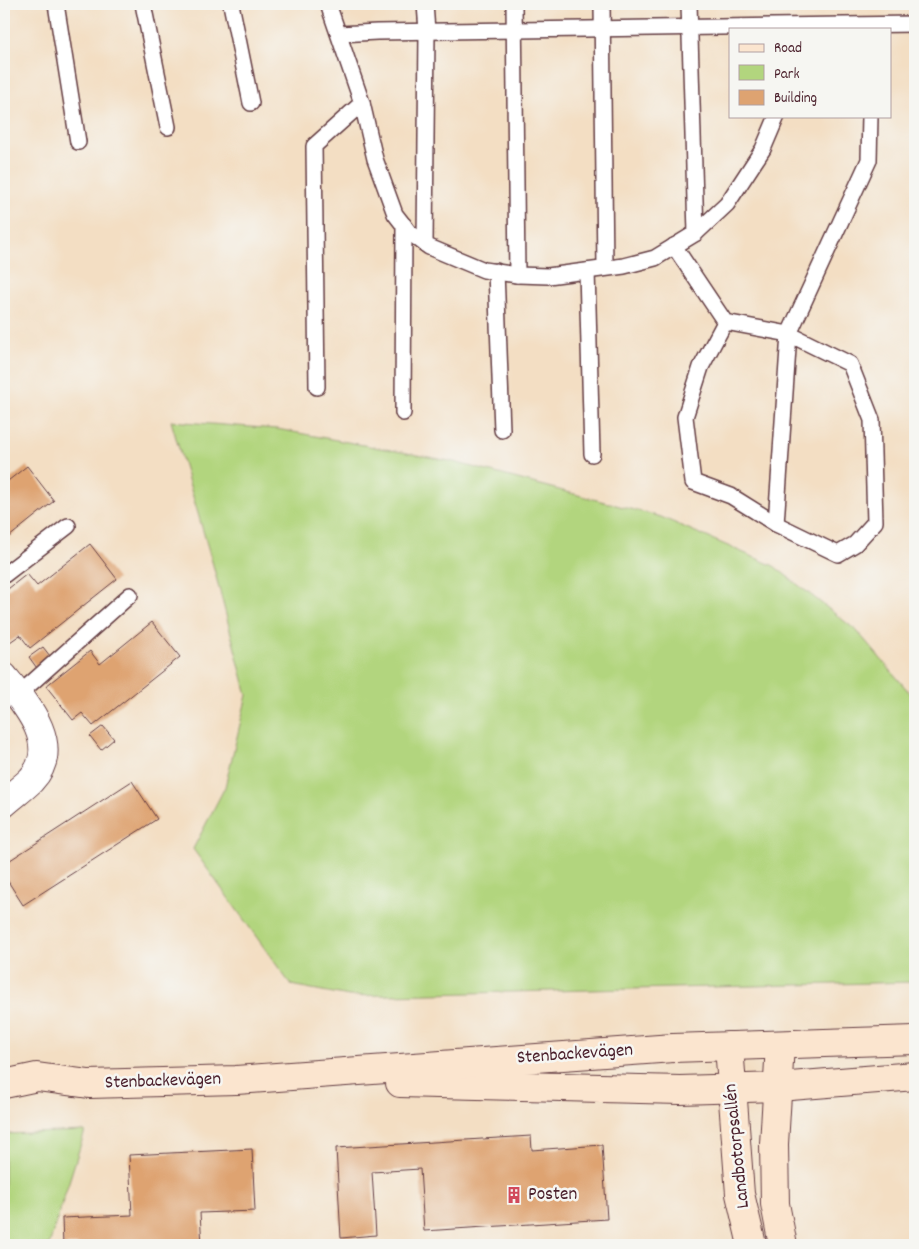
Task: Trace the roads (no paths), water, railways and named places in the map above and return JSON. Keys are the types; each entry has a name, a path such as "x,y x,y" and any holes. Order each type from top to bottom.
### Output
{"street":[{"path":"4,803 32,779 40,766 44,754 44,741 38,726 11,686"},
{"name":"Stenbackevägen","path":"4,1086 37,1095 89,1084 236,1080 673,1048 915,1040"},
{"name":"Landbotorpsallén","path":"780,1045 774,1144 775,1204 783,1245"},
{"name":"Landbotorpsallén","path":"729,1046 740,1194 752,1245"},
{"name":"Stenbackevägen","path":"236,1080 680,1090 778,1087 915,1076"}],"lane":[{"path":"56,4 78,142"},
{"path":"143,4 168,127"},
{"path":"231,4 251,103"},
{"path":"328,4 362,103 375,159 395,214 409,232 425,244 455,259 484,270 548,276 624,266 655,258 696,233 727,204 763,150 776,118"},
{"path":"425,4 427,31 425,244"},
{"path":"514,4 517,274"},
{"path":"602,4 604,268"},
{"path":"690,4 696,233"},
{"path":"339,34 427,31 871,27 915,24"},
{"path":"317,388 314,146 362,103"},
{"path":"776,524 789,334 869,160 870,118"},
{"path":"403,413 404,225"},
{"path":"674,246 725,322 789,334 850,364 872,420 875,522 855,544 838,554 776,524 731,496 693,482 685,417 701,367 725,322"},
{"path":"496,271 502,430"},
{"path":"587,271 592,454"},
{"path":"4,575 68,526"},
{"path":"11,686 130,595"}],"place":[{"name":"Posten","path":"514,1195"}]}
